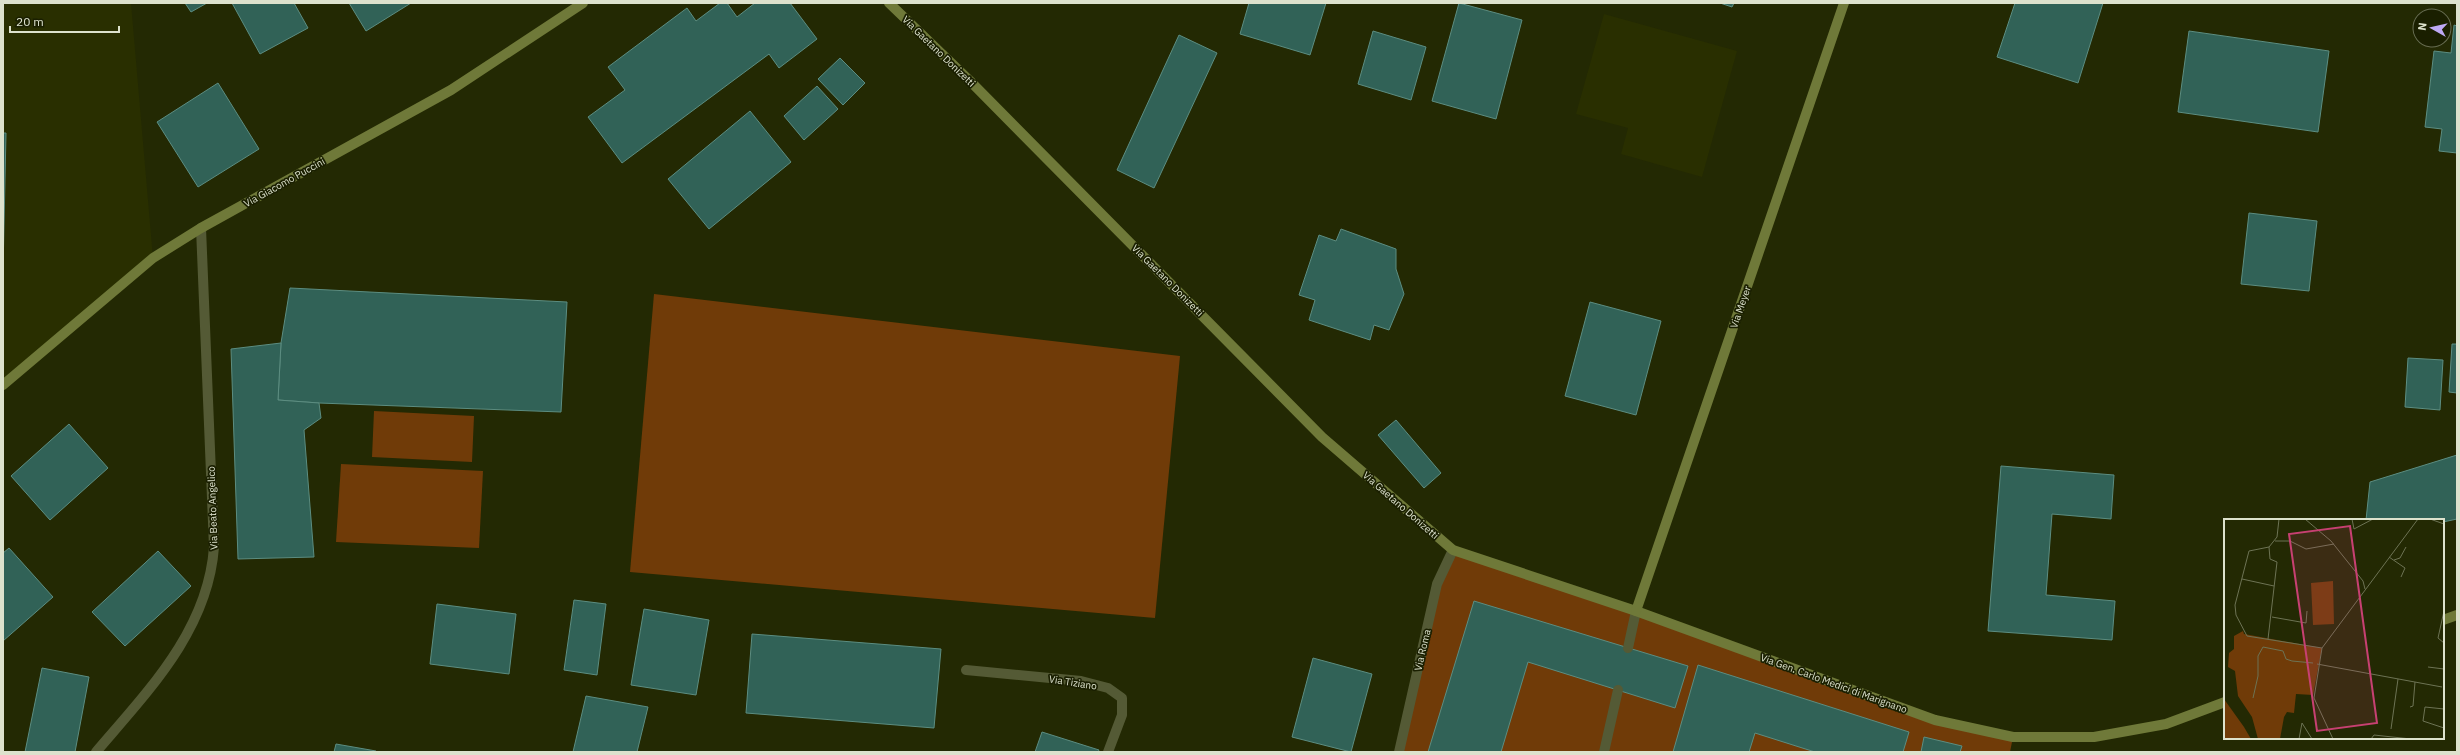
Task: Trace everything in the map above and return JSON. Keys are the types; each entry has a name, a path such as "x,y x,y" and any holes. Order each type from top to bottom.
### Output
{"street":[{"name":"Via Giacomo Puccini","path":"3,385 152,258 201,228 450,90 583,3"},
{"name":"Via Gaetano Donizetti","path":"890,3 975,86 1322,437 1453,550"},
{"name":"Via Meyer","path":"1636,611 1844,3"},
{"name":"Via Beato Angelico","path":"96,752 151,689 171,662 187,636 212,573 214,548 201,228"},
{"name":"Via Gen. Carlo Medici di Marignano","path":"1453,550 1636,611 1935,720 2014,737 2094,737 2166,724 2224,702"},
{"name":"Via Roma","path":"1399,752 1436,584 1453,550"},
{"path":"1628,648 1636,611"},
{"path":"2444,620 2457,615"},
{"name":"Via Tiziano","path":"966,670 1081,681 1108,688 1122,698 1122,715 1108,752"},
{"path":"1604,752 1618,690"}],"shaded area":[{"path":"3,3 131,3 153,258 3,385"},
{"path":"1604,14 1737,51 1702,177 1621,154 1628,128 1576,114"},
{"path":"654,294 1180,356 1155,618 630,572"},
{"path":"374,411 474,416 472,462 372,457"},
{"path":"341,464 483,471 479,548 336,542"},
{"path":"1453,550 1935,720 2013,737 2010,752 1399,752 1437,584"}],"building":[{"path":"185,3 207,3 191,12"},
{"path":"232,3 294,3 308,28 260,54"},
{"path":"349,3 411,3 366,31"},
{"path":"720,3 727,3 737,17 755,3 790,3 817,39 779,68 769,54 622,163 588,117 625,90 608,67 687,8 696,21"},
{"path":"1249,3 1326,3 1310,55 1240,34"},
{"path":"1459,3 1522,20 1496,119 1432,101"},
{"path":"1720,3 1734,3 1732,7"},
{"path":"2015,3 2103,3 2078,83 1997,57"},
{"path":"2454,25 2457,26 2457,153 2439,151 2442,129 2425,127 2434,51 2451,53"},
{"path":"1373,31 1426,47 1411,100 1358,84"},
{"path":"2189,31 2329,51 2318,132 2178,112"},
{"path":"1179,35 1217,53 1154,188 1117,170"},
{"path":"840,58 865,83 843,105 818,79"},
{"path":"218,83 259,149 198,187 157,122"},
{"path":"817,86 838,109 804,140 784,116"},
{"path":"750,111 791,162 709,229 668,179"},
{"path":"3,133 6,133 3,272"},
{"path":"2249,213 2317,221 2309,291 2241,284"},
{"path":"1341,229 1396,249 1396,269 1404,294 1389,330 1374,325 1370,340 1309,320 1315,300 1299,295 1319,235 1336,241"},
{"path":"290,288 567,302 561,412 319,403 278,400 281,343"},
{"path":"1590,302 1661,321 1636,415 1565,396"},
{"path":"281,343 278,400 319,403 321,418 304,430 314,557 238,559 231,349"},
{"path":"2452,344 2457,344 2457,393 2449,392"},
{"path":"2408,358 2443,360 2440,410 2405,407"},
{"path":"1396,420 1441,473 1424,488 1378,435"},
{"path":"69,424 108,468 50,520 11,476"},
{"path":"2457,455 2457,519 2444,522 2444,519 2366,519 2370,482"},
{"path":"2001,466 2114,475 2111,519 2052,514 2046,595 2115,601 2112,640 1988,631"},
{"path":"9,548 53,597 3,641 3,553"},
{"path":"158,551 191,586 125,646 92,612"},
{"path":"574,600 606,604 597,675 564,670"},
{"path":"1474,601 1688,666 1675,708 1528,662 1501,752 1428,752"},
{"path":"437,604 516,614 509,674 430,664"},
{"path":"644,609 709,620 696,695 631,685"},
{"path":"752,634 941,649 934,728 746,713"},
{"path":"1313,658 1372,674 1351,752 1292,737"},
{"path":"1698,665 1909,732 1903,752 1815,752 1755,733 1749,752 1673,752"},
{"path":"42,668 89,677 75,752 25,752"},
{"path":"586,696 648,707 637,752 573,752"},
{"path":"1042,732 1099,750 1098,752 1035,752"},
{"path":"1924,737 1962,746 1960,752 1921,752"},
{"path":"336,744 376,751 376,752 334,752"}]}
